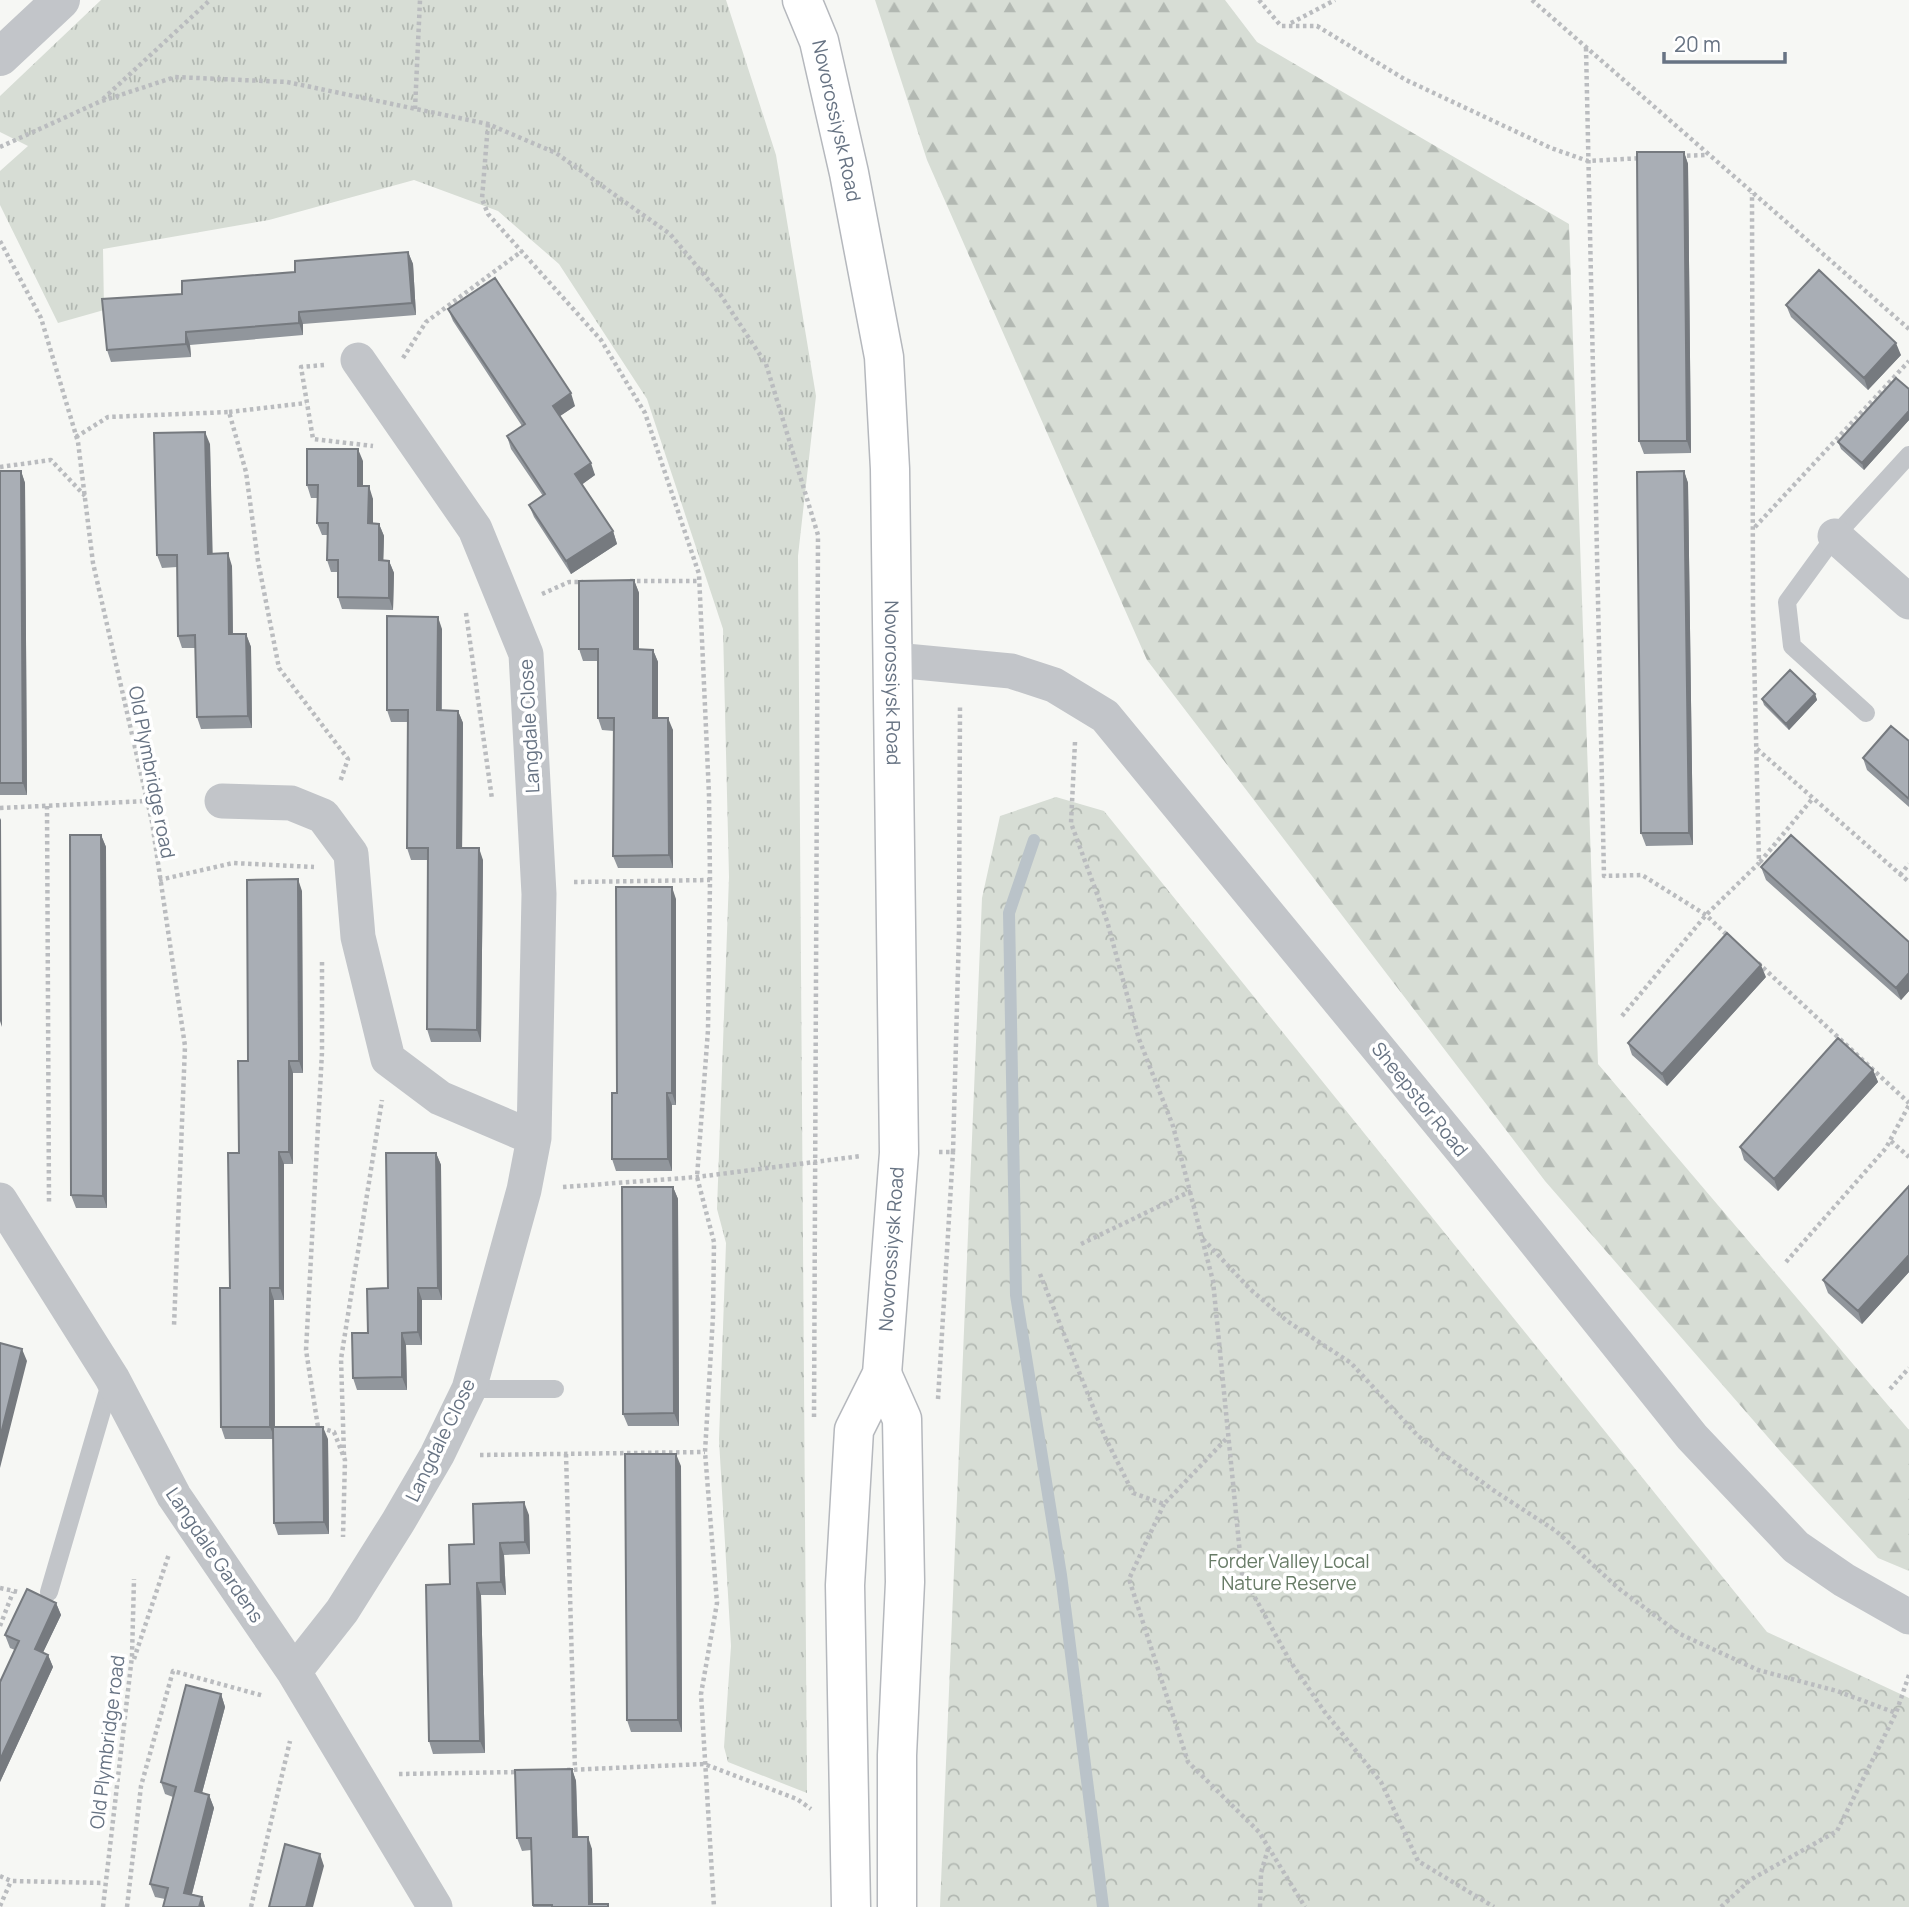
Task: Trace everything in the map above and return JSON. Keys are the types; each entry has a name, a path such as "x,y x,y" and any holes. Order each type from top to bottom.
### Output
{"main road":[{"name":"Novorossiysk Road","path":"802,0 819,41 849,173 884,357 895,660 899,1153 882,1374 854,1430 853,1443 845,1585 851,1907"},
{"name":"Novorossiysk Road","path":"882,1374 902,1419 905,1582 897,1755 897,1907"}],"street":[{"path":"0,57 61,0"},
{"name":"Langdale Close","path":"298,1688 437,1455 468,1389 524,1189 534,1138 538,883 526,654 475,529 358,360"},
{"path":"1835,536 1909,602"},
{"name":"Sheepstor Road","path":"895,660 1011,670 1054,685 1105,716 1462,1150 1692,1437 1796,1547 1844,1580 1909,1617"},
{"path":"222,801 291,803 323,816 351,854 358,937 388,1059 440,1098 534,1138"},
{"name":"Langdale Gardens","path":"0,1200 112,1378 184,1510 356,1775 435,1907"}],"lane":[{"path":"1866,713 1792,646 1787,601 1835,536 1909,455"},
{"path":"50,1592 112,1378"},
{"path":"468,1389 555,1389"}],"path":[{"path":"100,102 210,0"},
{"path":"415,108 420,0"},
{"path":"1259,0 1281,26 1290,24 1335,0"},
{"path":"1532,0 1909,329"},
{"path":"1290,24 1317,26 1406,80 1551,148 1588,161 1654,158"},
{"path":"1586,48 1604,876 1642,875 1706,915 1736,943"},
{"path":"0,147 100,102 175,77 287,82 415,108 488,124 556,153 670,234 720,294 766,363 818,535 813,1161"},
{"path":"488,124 482,199 488,214 601,340 645,413 699,581 710,880 708,1030 697,1177 714,1242 713,1316 705,1452 717,1603 701,1694 714,1907"},
{"path":"1667,157 1707,155"},
{"path":"1752,193 1759,863"},
{"name":"Old Plymbridge road","path":"0,241 41,318 76,437 93,564 152,822 185,1046 173,1326"},
{"path":"400,363 426,322 522,251"},
{"path":"1754,527 1909,361"},
{"path":"76,437 108,417 229,412 306,403 313,439 384,447"},
{"path":"159,880 233,863 322,867 323,816 328,816 348,759 279,668 258,561 246,472 229,412"},
{"path":"0,467 51,460 85,496"},
{"path":"621,581 699,581"},
{"path":"569,582 595,582"},
{"path":"464,603 493,802"},
{"path":"524,1189 697,1177 813,1161 899,1153 953,1152 959,932 961,666"},
{"path":"1105,716 1073,743 1071,823 1107,921 1139,1040 1173,1126 1213,1281 1242,1574 1284,1650 1324,1711 1381,1782 1418,1861 1494,1907"},
{"path":"1756,749 1909,883"},
{"path":"1622,1016 1706,915 1759,863 1813,798"},
{"path":"0,808 146,801"},
{"path":"47,806 49,1202"},
{"path":"1900,875 1909,864"},
{"path":"538,883 710,880"},
{"path":"322,960 322,1052 306,1350 318,1427 334,1432 345,1460"},
{"path":"1756,962 1909,1104 1891,1141 1786,1262"},
{"path":"343,1542 345,1460 341,1359 388,1059"},
{"path":"1891,1141 1909,1157"},
{"path":"1081,1244 1191,1191"},
{"path":"1202,1238 1250,1289 1287,1321 1351,1363 1418,1436 1556,1531 1618,1588 1681,1634 1758,1670 1838,1691 1896,1713"},
{"path":"1040,1274 1091,1406 1133,1493 1164,1504"},
{"path":"1890,1390 1909,1368"},
{"path":"1228,1436 1164,1504 1129,1579 1188,1762 1259,1832 1305,1907"},
{"path":"437,1455 705,1452"},
{"path":"566,1454 575,1770"},
{"path":"129,1673 184,1510"},
{"name":"Old Plymbridge road","path":"103,1907 129,1673 134,1579"},
{"path":"0,1588 13,1592 0,1626"},
{"path":"127,1907 141,1786 173,1671 298,1688 251,1907"},
{"path":"1721,1907 1750,1880 1837,1831 1896,1713 1909,1675"},
{"path":"562,1770 704,1764 797,1799 820,1815"},
{"path":"356,1775 520,1772"},
{"path":"1260,1907 1261,1873 1268,1848"},
{"path":"0,1876 11,1881 104,1883"},
{"path":"0,1906 11,1881"}],"green space":[{"path":"101,0 726,0 776,155 816,396 798,556 807,1793 728,1762 724,1747 731,1646 719,1440 726,1243 717,1209 729,877 723,629 647,399 559,264 498,211 414,180 269,220 103,249 104,310 58,323 0,205 0,171 28,146 0,132 0,96"},
{"path":"875,0 1225,0 1257,42 1569,224 1598,1064 1909,1430 1909,1571 1878,1558 1780,1451 1545,1181 1147,660 927,160"},
{"name":"Forder Valley Local Nature Reserve","path":"1056,797 1104,811 1767,1632 1909,1698 1909,1907 940,1907 982,898 1000,816"}],"building":[{"path":"1637,152 1684,152 1687,441 1639,441"},
{"path":"408,252 412,303 299,312 299,323 186,332 186,344 107,350 102,299 182,294 182,281 295,272 295,261"},
{"path":"1819,270 1896,343 1864,378 1786,305"},
{"path":"495,278 571,393 553,406 591,463 575,474 613,531 566,561 529,505 545,494 507,436 525,424 448,309"},
{"path":"1896,378 1909,389 1909,411 1862,463 1838,442"},
{"path":"205,432 208,554 228,553 229,634 246,634 248,716 197,717 195,635 178,636 177,555 157,555 154,433"},
{"path":"307,449 358,449 358,486 369,486 368,523 379,524 379,560 389,561 389,598 338,597 338,560 327,560 328,523 317,523 318,485 307,485"},
{"path":"0,471 21,471 23,783 0,783"},
{"path":"1684,471 1689,833 1641,833 1637,472"},
{"path":"634,580 634,649 653,650 653,718 668,718 669,855 613,856 614,718 598,718 598,649 579,649 579,581"},
{"path":"387,616 438,617 437,710 458,711 457,848 479,848 477,1030 427,1029 428,848 407,848 408,710 387,710"},
{"path":"1790,670 1815,694 1786,724 1762,699"},
{"path":"1891,726 1909,741 1909,799 1863,758"},
{"path":"70,835 101,835 103,1196 71,1195"},
{"path":"1791,835 1909,942 1909,973 1896,988 1761,867"},
{"path":"298,879 299,1061 289,1061 289,1152 279,1152 280,1288 270,1288 270,1427 221,1427 220,1288 230,1288 228,1153 239,1153 238,1061 248,1061 247,880"},
{"path":"616,887 672,887 672,1093 667,1093 668,1159 612,1159 612,1093 617,1093"},
{"path":"1727,933 1761,965 1662,1074 1628,1043"},
{"path":"1838,1038 1873,1070 1774,1179 1740,1147"},
{"path":"386,1153 436,1153 438,1288 418,1288 418,1332 402,1333 402,1377 353,1378 352,1333 368,1333 367,1289 388,1288"},
{"path":"1909,1186 1909,1255 1858,1311 1823,1280"},
{"path":"622,1187 673,1187 674,1413 623,1414"},
{"path":"0,1343 22,1349 0,1438"},
{"path":"273,1427 323,1427 324,1522 274,1523"},
{"path":"625,1454 676,1454 678,1720 627,1720"},
{"path":"524,1502 525,1542 500,1543 501,1582 477,1583 480,1741 429,1741 426,1585 450,1584 449,1545 474,1544 473,1504"},
{"path":"27,1589 56,1603 35,1649 48,1655 0,1760 0,1682 19,1641 5,1635"},
{"path":"186,1685 221,1694 195,1791 209,1795 184,1893 202,1897 199,1907 163,1907 168,1888 150,1884 176,1787 161,1782"},
{"path":"572,1769 573,1837 588,1837 589,1904 608,1904 608,1907 533,1905 531,1838 517,1838 515,1770"},
{"path":"285,1844 320,1854 306,1907 269,1907"}],"waterway":[{"path":"1034,840 1009,913 1016,1295 1061,1575 1103,1907"}]}
